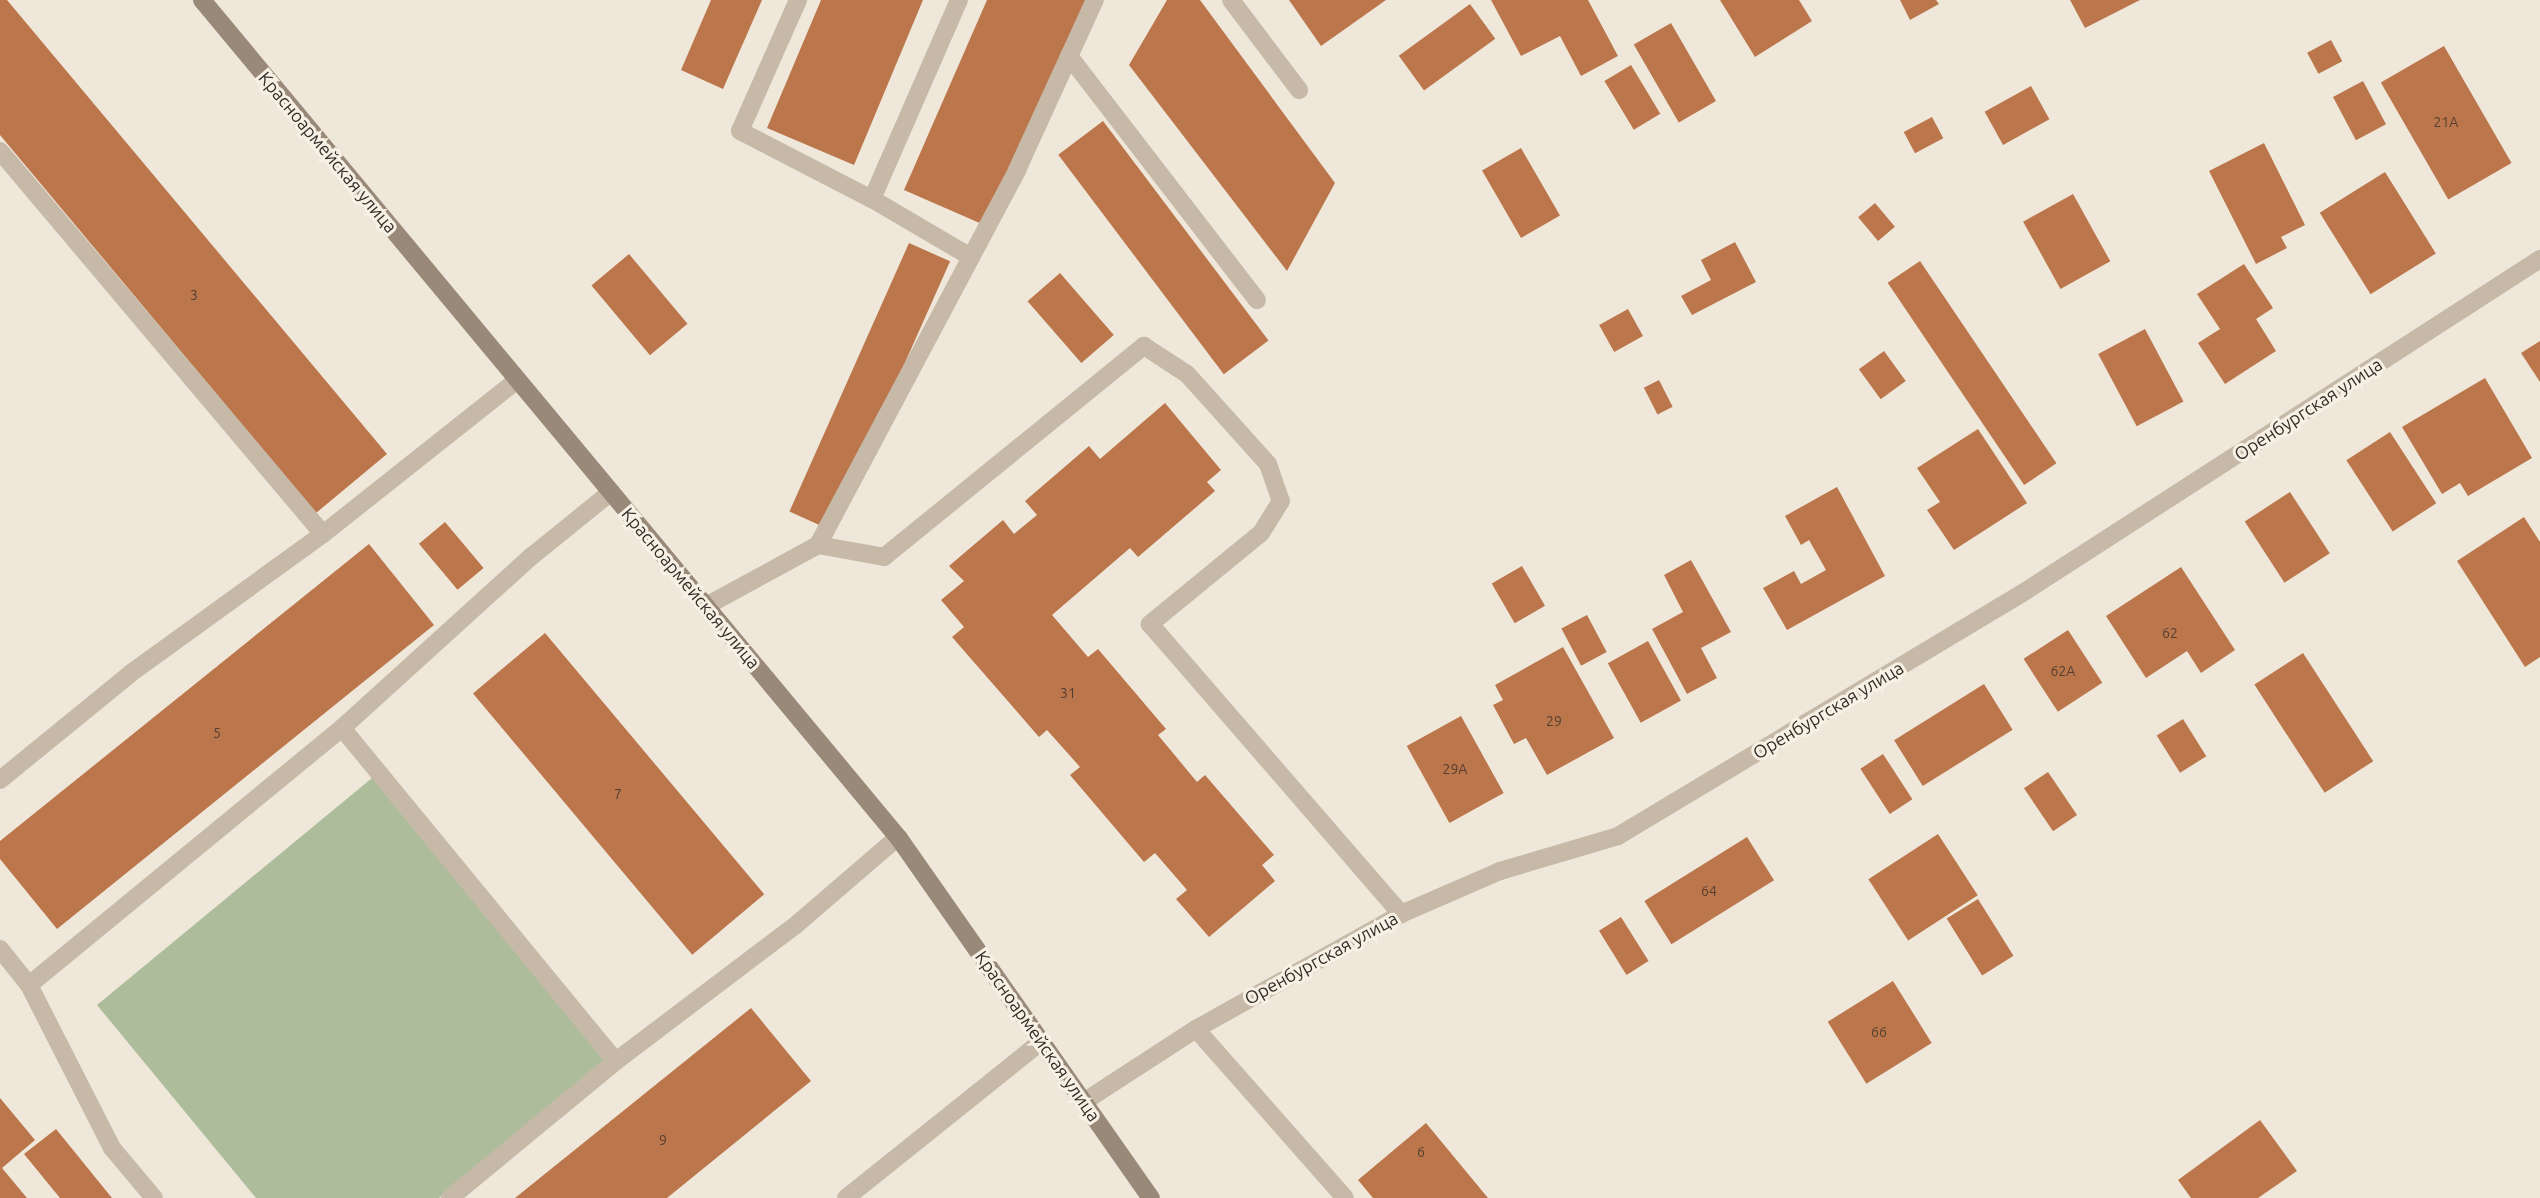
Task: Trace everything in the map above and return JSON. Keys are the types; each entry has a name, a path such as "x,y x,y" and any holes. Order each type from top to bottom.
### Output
{"street":[{"name":"Красноармейская улица","path":"202,0 898,837 1151,1198"},
{"path":"798,0 740,131 872,199 971,257"},
{"path":"872,199 959,0"},
{"path":"706,606 818,545 1017,170 1095,0"},
{"path":"1231,0 1299,90"},
{"path":"1069,56 1257,300"},
{"path":"0,150 323,534"},
{"name":"Оренбургская улица","path":"1085,1101 1196,1029 1401,914 1500,871 1618,836 2021,594 2540,259"},
{"path":"818,545 884,557 1144,346 1187,374 1268,464 1281,501 1261,533 1150,624 1401,914"},
{"path":"0,780 131,673 323,534 517,380"},
{"path":"29,985 342,728 532,556 611,492"},
{"path":"342,728 616,1061"},
{"path":"450,1198 616,1061 797,924 898,837"},
{"path":"0,949 29,985 112,1148 154,1198"},
{"path":"1196,1029 1345,1198"},
{"path":"846,1198 1042,1041"}],"green space":[{"path":"372,778 605,1061 439,1198 256,1198 97,1005"}],"building":[{"path":"0,0 7,0 387,454 316,513 0,135"},
{"path":"711,0 762,0 723,89 681,70"},
{"path":"821,0 923,0 854,165 767,128"},
{"path":"987,0 1090,0 991,228 904,190"},
{"path":"1167,0 1200,0 1335,183 1287,271 1129,65"},
{"path":"1289,0 1386,0 1321,46"},
{"path":"1491,0 1588,0 1618,56 1581,76 1560,36 1521,56"},
{"path":"1720,0 1799,0 1812,21 1755,57"},
{"path":"1900,0 1936,0 1939,4 1910,20"},
{"path":"2070,0 2140,0 2085,28"},
{"path":"1470,4 1495,39 1424,91 1399,56"},
{"path":"1671,23 1716,101 1679,122 1634,44"},
{"path":"2331,40 2342,61 2318,74 2307,53"},
{"path":"2444,46 2512,163 2448,199 2381,82"},
{"path":"1631,65 1660,114 1634,130 1604,81"},
{"path":"2363,81 2386,124 2356,140 2333,97"},
{"path":"2031,86 2049,119 2003,145 1985,112"},
{"path":"1932,117 1943,138 1915,153 1904,132"},
{"path":"1103,121 1268,341 1224,374 1058,155"},
{"path":"2264,143 2305,225 2281,237 2287,248 2256,264 2209,171"},
{"path":"1521,148 1560,216 1521,238 1482,170"},
{"path":"2385,172 2436,253 2371,294 2320,213"},
{"path":"2073,194 2110,261 2060,289 2023,222"},
{"path":"1875,203 1895,227 1878,241 1858,217"},
{"path":"1735,242 1756,282 1692,315 1681,296 1711,280 1701,260"},
{"path":"909,243 950,261 831,530 789,512"},
{"path":"629,254 687,324 650,355 591,285"},
{"path":"1920,261 2056,463 2024,485 1888,283"},
{"path":"2244,264 2273,308 2256,319 2276,351 2225,384 2198,343 2220,329 2197,294"},
{"path":"1060,273 1114,335 1081,363 1028,301"},
{"path":"1628,309 1643,336 1614,352 1599,325"},
{"path":"2145,329 2183,401 2137,426 2098,354"},
{"path":"2540,341 2540,382 2521,353"},
{"path":"1884,351 1906,381 1881,399 1859,369"},
{"path":"2485,378 2532,458 2468,496 2460,483 2442,494 2402,427"},
{"path":"1659,380 1673,407 1657,414 1644,388"},
{"path":"1165,403 1221,470 1207,482 1215,491 1138,557 1130,548 1052,615 1088,657 1098,649 1166,729 1158,735 1197,782 1205,775 1274,855 1262,865 1275,881 1209,937 1176,899 1187,890 1155,853 1144,862 1070,775 1080,767 1047,730 1039,737 952,637 964,627 941,600 964,581 949,566 1003,520 1014,534 1037,515 1025,501 1089,446 1100,459"},
{"path":"1978,429 2027,503 1954,550 1927,510 1940,502 1917,468"},
{"path":"2390,432 2436,503 2393,532 2346,460"},
{"path":"1837,487 1885,576 1787,630 1763,588 1794,571 1801,584 1826,570 1809,540 1801,545 1785,516"},
{"path":"2290,492 2330,553 2284,583 2245,521"},
{"path":"2524,517 2540,542 2540,657 2525,667 2457,561"},
{"path":"445,522 484,568 458,590 419,544"},
{"path":"369,544 434,625 57,929 0,859 0,841"},
{"path":"1691,560 1731,632 1701,648 1717,678 1687,694 1652,629 1683,612 1664,575"},
{"path":"1522,566 1545,606 1515,623 1492,584"},
{"path":"2181,567 2235,650 2201,673 2187,651 2146,678 2106,616"},
{"path":"1587,615 1607,652 1581,666 1561,629"},
{"path":"2068,630 2102,683 2058,712 2024,659"},
{"path":"545,633 764,894 692,955 473,693"},
{"path":"1648,641 1681,700 1641,723 1608,663"},
{"path":"1563,647 1614,738 1547,775 1526,738 1514,744 1493,705 1503,700 1495,685"},
{"path":"2303,653 2373,761 2325,793 2254,685"},
{"path":"1984,684 2013,730 1923,786 1894,740"},
{"path":"1461,716 1504,793 1449,823 1407,746"},
{"path":"2183,719 2206,756 2180,773 2157,735"},
{"path":"1883,754 1912,799 1890,814 1860,769"},
{"path":"2048,772 2077,815 2053,831 2024,788"},
{"path":"1938,834 1978,895 1908,940 1868,879"},
{"path":"1747,837 1774,880 1671,944 1644,901"},
{"path":"1978,899 2014,956 1982,975 1947,919"},
{"path":"1621,917 1649,961 1627,975 1599,931"},
{"path":"1893,981 1932,1043 1866,1084 1828,1022"},
{"path":"751,1008 811,1081 667,1198 515,1198"},
{"path":"0,1098 35,1140 2,1168 27,1198 0,1198"},
{"path":"2260,1120 2297,1171 2258,1198 2191,1198 2178,1180"},
{"path":"1426,1123 1488,1198 1373,1198 1358,1180"},
{"path":"56,1129 112,1198 60,1198 24,1154"}]}
